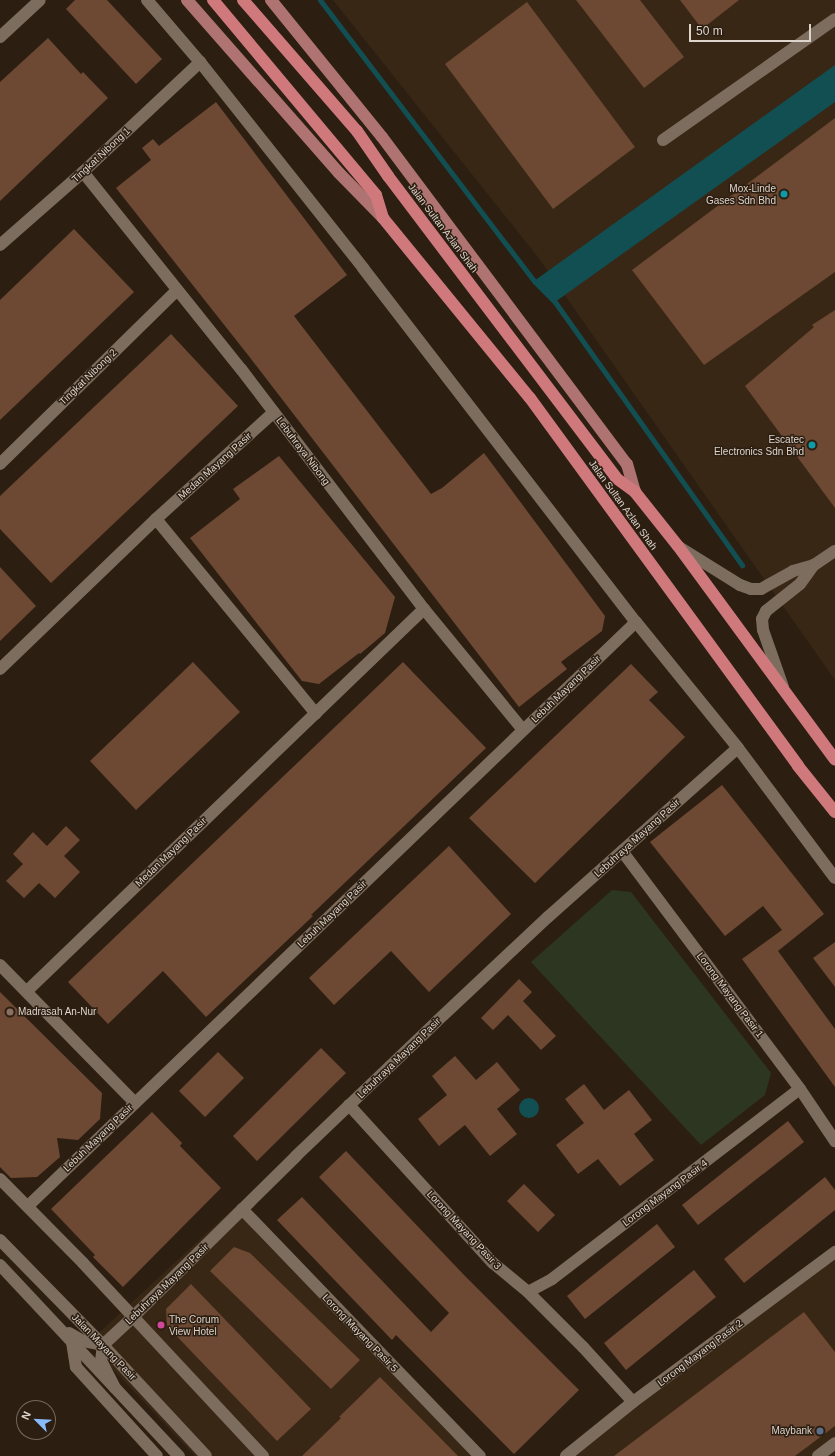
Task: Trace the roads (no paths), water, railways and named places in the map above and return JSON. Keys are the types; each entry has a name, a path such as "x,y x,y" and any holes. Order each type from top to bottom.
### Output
{"highway":[{"name":"Jalan Sultan Azlan Shah","path":"213,0 376,195 384,218 530,398 798,766 835,812"},
{"name":"Jalan Sultan Azlan Shah","path":"243,0 357,131 388,176 616,478 635,492 678,546 835,760"}],"main road":[{"name":"Jalan Sultan Azlan Shah","path":"186,0 338,173 384,218"},
{"name":"Jalan Sultan Azlan Shah","path":"271,0 382,137 627,464 635,492"}],"street":[{"path":"0,37 40,0"},
{"path":"147,0 200,62 358,262 636,622 738,748 835,878"},
{"path":"663,140 835,19"},
{"name":"Tingkat Nibong 1","path":"0,245 84,172 200,62"},
{"name":"Lebuhraya Nibong","path":"84,172 274,412 424,610 523,730"},
{"name":"Tingkat Nibong 2","path":"0,464 177,290"},
{"name":"Medan Mayang Pasir","path":"0,669 156,519 274,412"},
{"path":"156,519 316,714"},
{"path":"678,546 740,586 750,589 761,589 793,571 814,565 835,551"},
{"path":"785,692 763,630 762,619 766,611 800,584 814,565"},
{"name":"Medan Mayang Pasir","path":"27,991 424,610"},
{"name":"Lebuh Mayang Pasir","path":"28,1206 636,622"},
{"name":"Lebuhraya Mayang Pasir","path":"103,1345 349,1105 548,916 738,748"},
{"name":"Lorong Mayang Pasir 1","path":"622,851 800,1089 835,1141"},
{"path":"0,965 135,1103"},
{"name":"Lorong Mayang Pasir 4","path":"528,1292 552,1279 800,1089"},
{"name":"Lorong Mayang Pasir 3","path":"349,1105 493,1263 528,1292 583,1347 633,1402"},
{"path":"0,1179 83,1262 263,1456"},
{"name":"Lorong Mayang Pasir 5","path":"242,1210 480,1456"},
{"name":"Jalan Mayang Pasir","path":"0,1240 103,1345 206,1456"},
{"name":"Lorong Mayang Pasir 2","path":"566,1456 633,1402 835,1252"},
{"name":"Jalan Mayang Pasir","path":"0,1265 179,1456"},
{"path":"59,1327 83,1341 103,1345 101,1362 115,1388"},
{"path":"72,1342 76,1367 157,1456"},
{"path":"818,1456 835,1443"}],"water":[{"path":"835,65 835,102 555,302 534,281"},
{"path":"529,1098 536,1101 539,1108 536,1115 529,1118 522,1115 519,1108 522,1101"}],"waterway":[{"path":"320,0 534,281 555,302 742,565"}],"place":[{"name":"Mox-Linde Gases Sdn Bhd","path":"784,194"},
{"name":"Escatec Electronics Sdn Bhd","path":"812,445"},
{"name":"Madrasah An-Nur","path":"10,1012"},
{"name":"The Corum View Hotel","path":"161,1325"},
{"name":"Maybank","path":"820,1431"}]}
